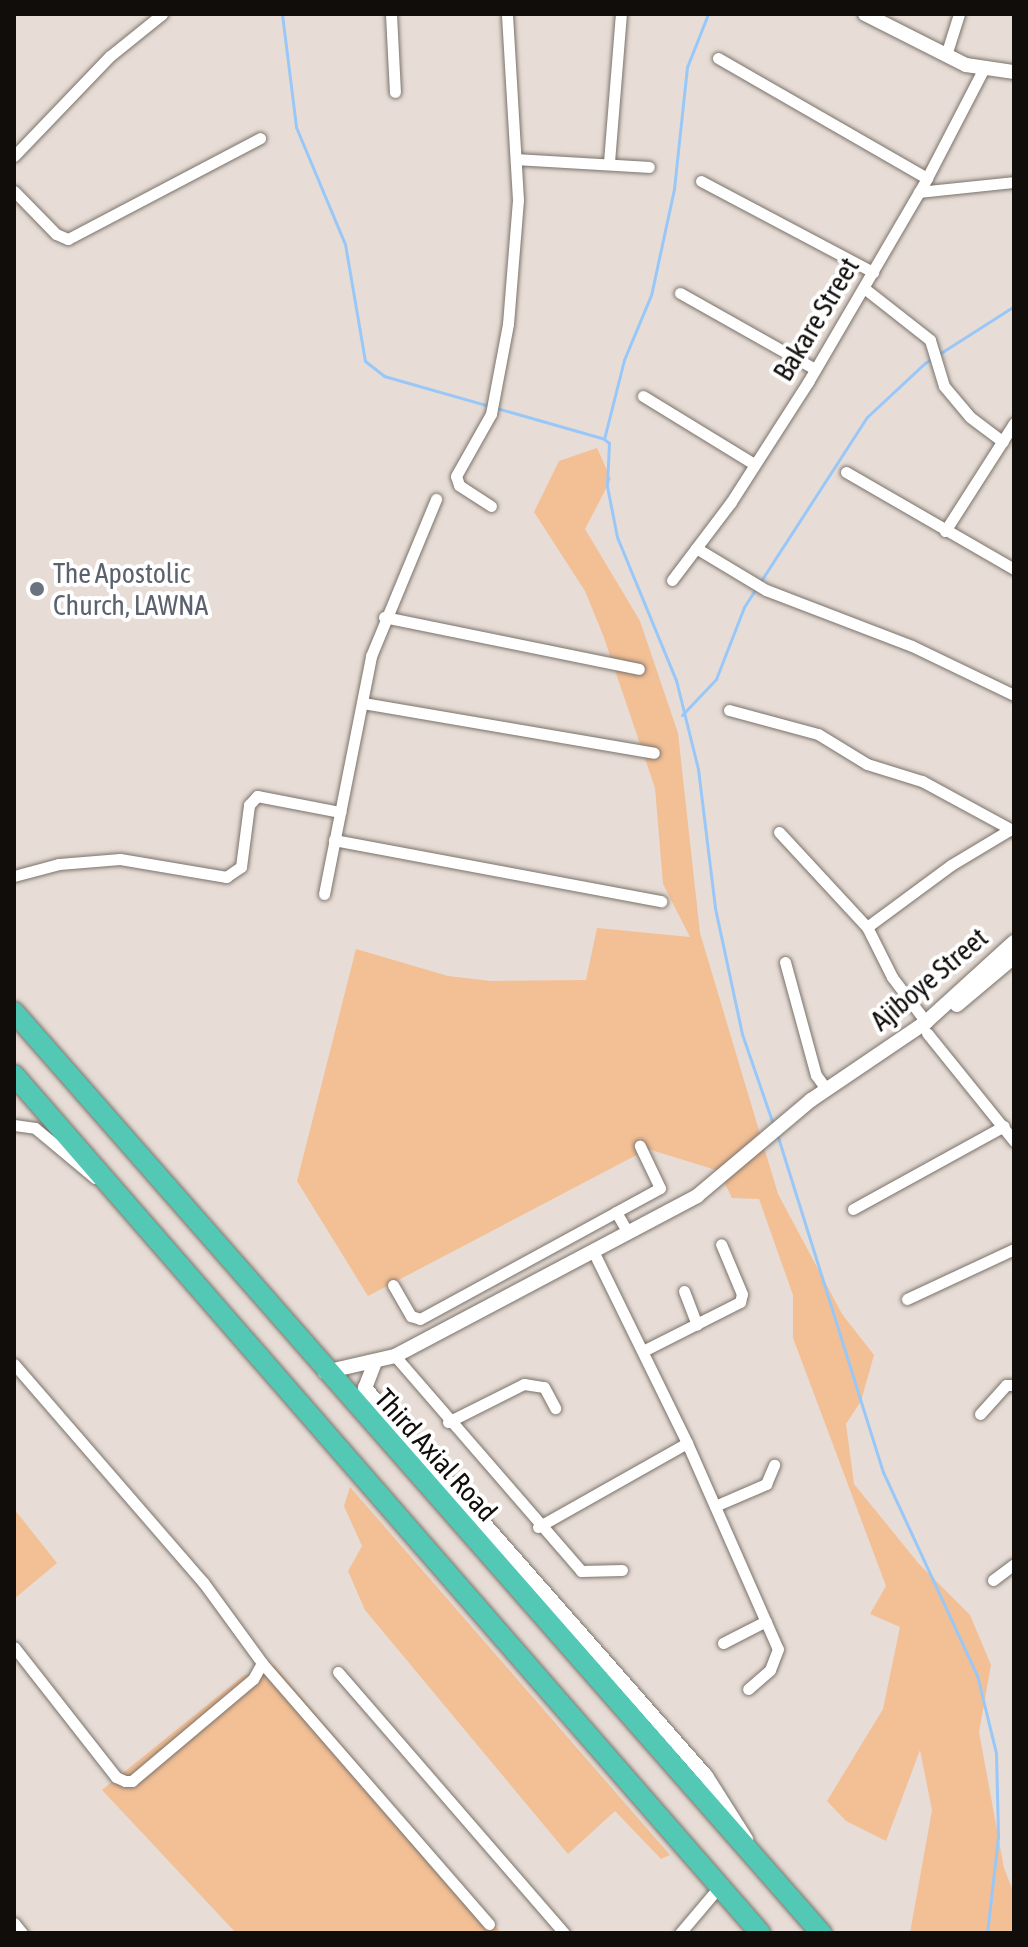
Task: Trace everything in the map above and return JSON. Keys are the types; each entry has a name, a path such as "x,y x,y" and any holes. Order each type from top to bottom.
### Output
{"highway":[{"name":"Third Axial Road","path":"14,1012 325,1372 821,1933"},
{"path":"14,1075 760,1933"}],"street":[{"path":"14,156 110,56 162,14"},
{"path":"391,14 395,92"},
{"path":"491,506 459,485 456,476 493,409 509,308 516,159 507,14"},
{"path":"609,162 621,14"},
{"path":"865,14 982,72 1014,72"},
{"path":"946,55 959,14"},
{"path":"718,58 927,178"},
{"name":"Bakare Street","path":"672,580 754,464 815,369 927,178 982,72"},
{"path":"14,191 56,234 68,239 260,138"},
{"path":"516,159 609,162 649,167"},
{"path":"701,181 873,272"},
{"path":"919,192 1014,182"},
{"path":"864,288 930,340 935,362 960,406 1003,442"},
{"path":"680,293 815,369"},
{"path":"643,396 754,464"},
{"path":"945,531 1014,423"},
{"path":"846,472 1014,569"},
{"path":"324,894 384,617 436,499"},
{"path":"696,548 766,590 912,646 1014,695"},
{"path":"384,617 639,669"},
{"path":"363,703 654,753"},
{"path":"729,710 818,734 867,764 922,781 1013,830"},
{"path":"14,876 59,864 120,859 226,877 241,867 249,805 257,796 340,812"},
{"path":"867,927 951,865 1013,830"},
{"path":"779,832 867,927 892,977 1014,1141"},
{"path":"334,840 661,901"},
{"name":"Ajiboye Street","path":"325,1372 395,1356 697,1196 828,1088 927,1027 1012,950"},
{"path":"785,962 816,1075 828,1088"},
{"path":"14,1125 35,1128 110,1187"},
{"path":"853,1209 1004,1126"},
{"path":"393,1285 411,1316 420,1319 660,1188 640,1146"},
{"path":"616,1212 628,1233"},
{"path":"643,1351 740,1302 742,1294 721,1244"},
{"path":"907,1299 1014,1249"},
{"path":"594,1253 687,1443 778,1649 777,1660 748,1689"},
{"path":"684,1291 697,1325"},
{"path":"395,1356 538,1527 581,1571 622,1570"},
{"path":"375,1362 365,1388 706,1776 759,1862"},
{"path":"14,1364 203,1582 262,1663 489,1924"},
{"path":"448,1422 524,1384 544,1387 555,1408"},
{"path":"980,1414 1006,1385 1014,1385"},
{"path":"538,1527 687,1443"},
{"path":"715,1506 766,1484 774,1465"},
{"path":"993,1580 1014,1564"},
{"path":"723,1643 766,1621"},
{"path":"14,1647 116,1777 125,1781 132,1781 253,1679 262,1663"},
{"path":"338,1672 564,1933"},
{"path":"680,1933 719,1887"},
{"path":"14,1923 22,1933"}],"shaded area":[{"path":"597,448 611,479 585,529 640,621 678,733 700,933 778,1194 842,1314 874,1355 861,1401 846,1424 854,1484 919,1564 970,1615 991,1665 979,1732 1004,1868 1013,1891 1014,1933 910,1933 932,1810 920,1750 886,1841 846,1821 827,1801 883,1709 900,1627 870,1614 886,1586 793,1338 793,1295 759,1199 732,1198 719,1171 648,1149 368,1296 297,1181 356,949 448,976 491,981 586,980 597,928 690,937 663,884 655,788 603,635 585,591 534,512 559,461"},
{"path":"350,1487 670,1855 661,1859 615,1811 568,1854 365,1610 348,1571 362,1546 344,1506"},
{"path":"14,1509 57,1563 14,1599"},
{"path":"274,1665 501,1933 236,1933 102,1790 243,1676"}],"waterway":[{"path":"282,14 296,127 345,244 365,361 384,376 602,438"},
{"path":"708,14 687,67 674,189 651,295 624,360 604,439 609,443 607,486 617,537 676,680 698,769 715,908 742,1034 773,1124"},
{"path":"682,715 716,679 744,607 867,417 925,363 1014,306"},
{"path":"777,1134 883,1472 977,1675 996,1753 998,1837 987,1933"}],"place":[{"name":"The Apostolic Church, LAWNA","path":"37,589"}]}
